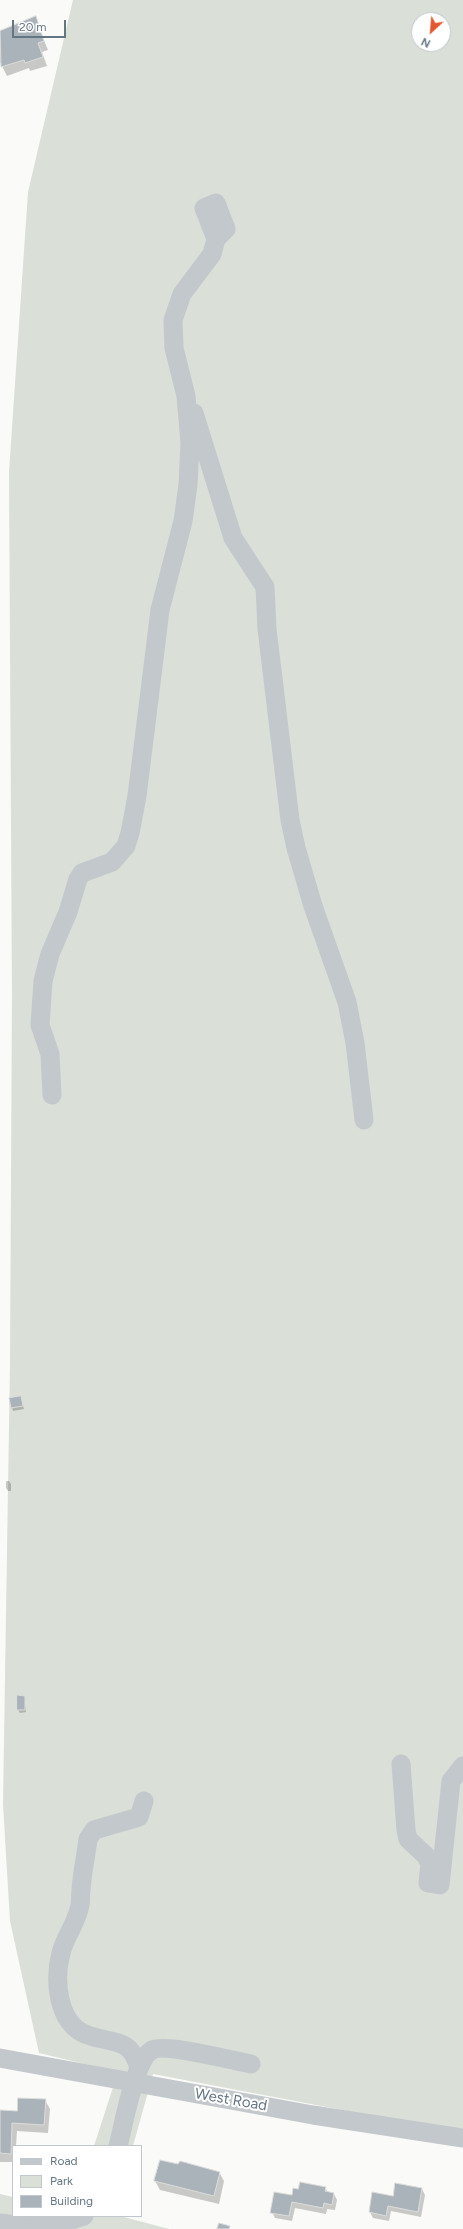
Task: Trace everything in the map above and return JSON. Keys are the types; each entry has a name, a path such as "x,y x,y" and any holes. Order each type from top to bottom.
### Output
{"street":[{"path":"216,239 212,254 190,281 182,294 173,320 174,348 186,396 201,431 233,538 265,587 267,629 290,820 296,848 313,906 347,1002 355,1043 364,1120"},
{"path":"52,1094 50,1054 40,1025 43,981 50,954 68,912 78,879 82,873 112,862 126,846 130,833 137,796 160,610 183,522 188,485 190,443 186,396"},
{"path":"401,1764 408,1839 426,1856 430,1864 428,1883 440,1885 451,1781 463,1766"},
{"path":"137,2075 134,2054 128,2047 92,2037 71,2025 64,2015 58,1985 61,1953 77,1919 81,1904 88,1839 94,1830 139,1817 144,1801"},
{"path":"118,2145 137,2075 148,2053 153,2049 162,2048 251,2064"},
{"name":"West Road","path":"0,2058 137,2075 313,2115 463,2138"},
{"path":"18,2227 69,2221 81,2217"}],"green space":[{"path":"73,0 463,0 463,2129 395,2120 153,2074 133,2145 94,2145 118,2072 39,2053 10,1921 3,1804 10,1364 12,997 9,472 28,192"},
{"path":"0,2194 12,2197 12,2217 124,2217 169,2229 0,2229"}],"building":[{"path":"36,16 44,41 38,43 43,57 25,63 24,60 1,67 0,31"},
{"path":"21,1396 23,1406 11,1408 9,1398"},
{"path":"17,1695 25,1696 25,1710 17,1710"},
{"path":"18,2098 46,2099 44,2125 12,2123 11,2154 0,2153 0,2110 17,2111"},
{"path":"160,2160 178,2164 180,2161 220,2172 214,2196 154,2181"},
{"path":"300,2182 326,2187 325,2191 334,2193 332,2205 324,2203 323,2208 292,2202 289,2216 270,2213 274,2192 292,2195 293,2188 298,2189"},
{"path":"395,2183 422,2188 418,2212 388,2206 386,2216 369,2212 372,2192 393,2196"},
{"path":"219,2223 230,2226 229,2229 217,2229"}]}
